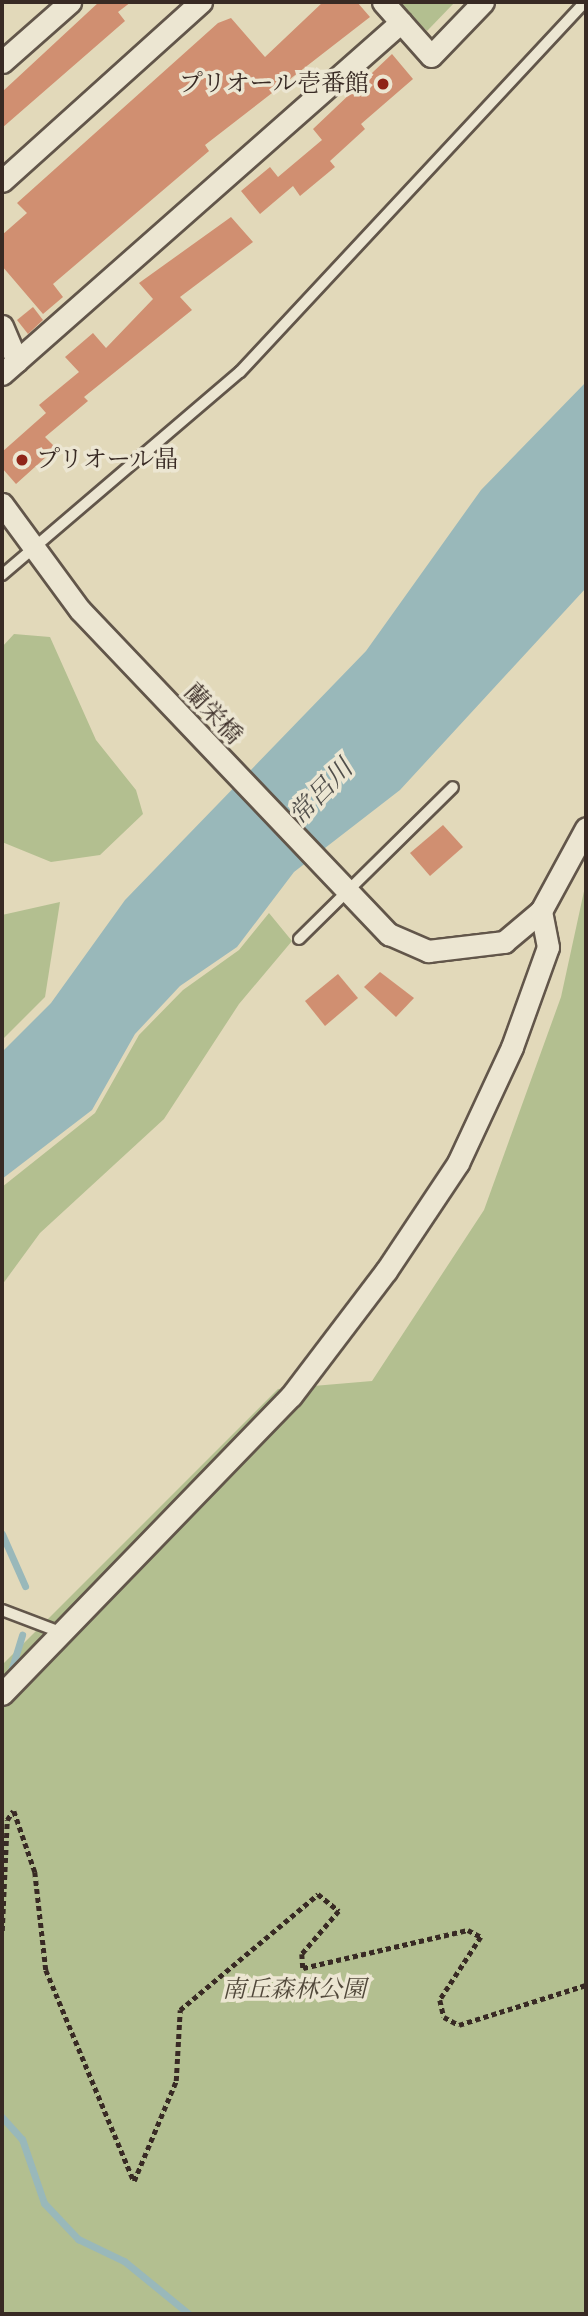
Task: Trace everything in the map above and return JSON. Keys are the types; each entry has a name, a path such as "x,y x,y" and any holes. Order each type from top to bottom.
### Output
{"street":[{"path":"2,62 70,2"},
{"path":"2,181 201,2"},
{"path":"383,2 431,56 483,2"},
{"path":"9,368 401,22"},
{"path":"2,326 9,368"},
{"name":"蘭栄橋","path":"2,504 29,548 51,575 343,892 389,933 428,951 504,942 541,911"},
{"path":"2,1694 67,1632 291,1396 458,1163 512,1047 548,947 541,911 586,828"}],"lane":[{"path":"2,575 29,548 240,372 585,2"},
{"path":"299,939 343,892 453,787"},
{"path":"2,1610 46,1632 67,1632"}],"path":[{"path":"2,1931 7,1820 14,1811 35,1871 46,1970 134,2181 176,2081 180,2010 318,1894 339,1911 302,1954 303,1968 468,1930 481,1937 440,2000 444,2017 459,2025 586,1985"}],"green space":[{"path":"399,2 455,2 427,31"},
{"path":"14,634 50,637 96,740 136,790 143,814 100,855 51,862 2,842 2,647"},
{"name":"南丘森林公園","path":"586,882 586,2314 2,2314 2,1665 278,1389 372,1381 484,1210 561,997"},
{"path":"60,902 45,997 2,1040 2,915"},
{"path":"269,913 292,941 239,1004 164,1119 40,1233 2,1285 2,1187 95,1113 139,1035 183,990 239,950"}],"water":[{"name":"常呂川","path":"586,382 586,588 400,790 294,872 237,947 180,986 135,1034 92,1110 2,1179 2,1052 51,1003 125,900 366,651 481,490"}],"building":[{"path":"99,2 131,2 118,12 125,21 2,128 2,92"},
{"path":"323,2 357,2 370,17 205,145 209,151 53,284 63,297 43,314 2,266 2,235 27,213 17,203 218,23 231,18 265,57"},
{"path":"392,54 413,79 361,124 365,129 330,161 335,167 300,196 293,186 260,214 241,191 270,167 278,177 322,140 313,129"},
{"path":"231,217 253,242 180,297 192,310 84,397 88,401 45,437 56,448 16,484 2,468 2,452 46,413 39,405 79,372 65,357 93,333 106,348 153,299 139,283"},
{"path":"33,307 43,320 28,334 17,320"},
{"path":"443,825 463,847 430,876 410,853"},
{"path":"380,972 414,998 396,1017 364,987"},
{"path":"338,974 358,998 325,1026 305,1001"}],"waterway":[{"path":"2,1534 25,1586"},
{"path":"11,1671 22,1635"},
{"path":"2,2117 22,2139 44,2203 78,2239 124,2261 189,2314"}],"place":[{"name":"プリオール壱番館","path":"383,84"},
{"name":"プリオール晶","path":"22,460"}]}
